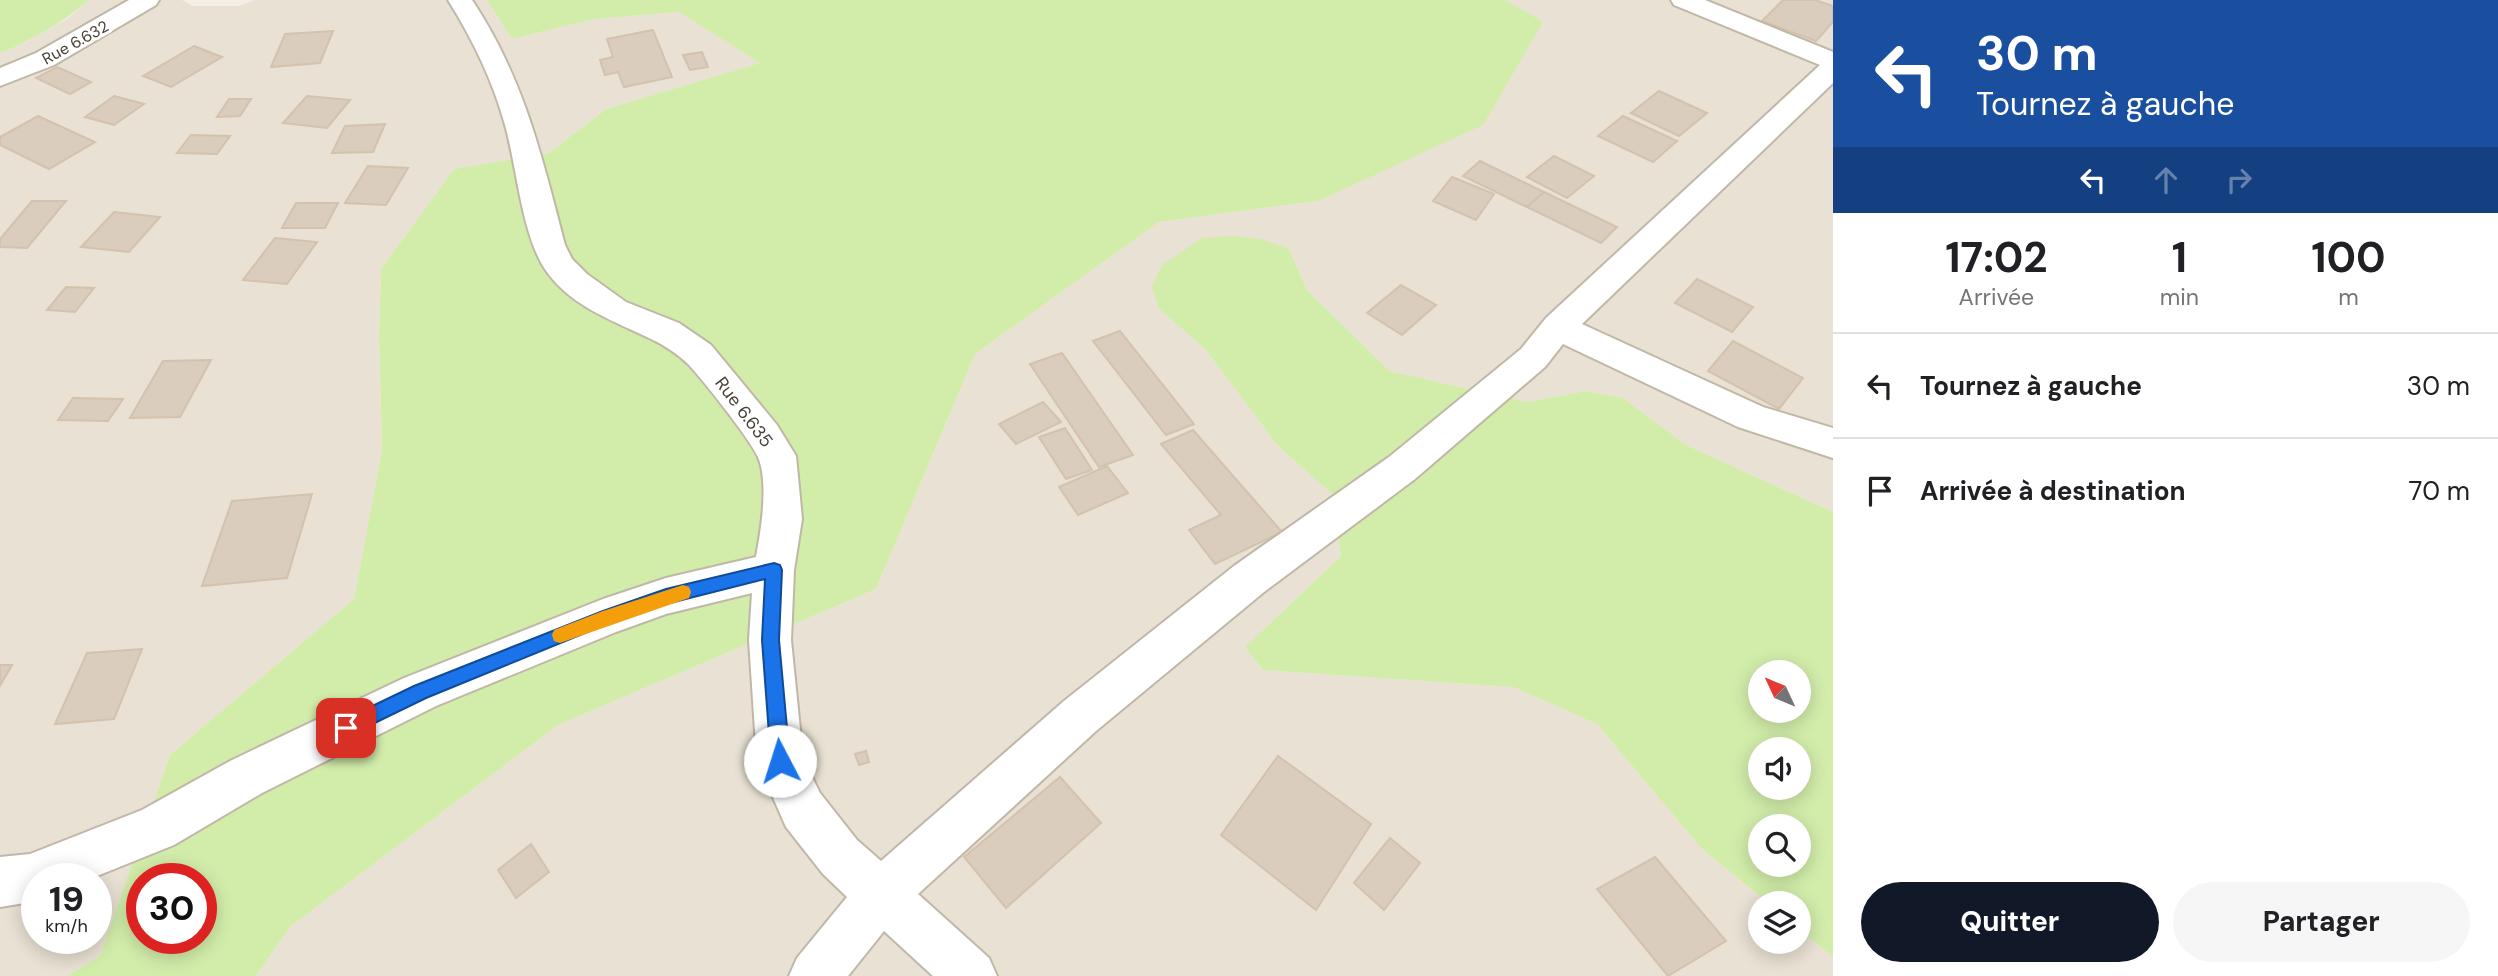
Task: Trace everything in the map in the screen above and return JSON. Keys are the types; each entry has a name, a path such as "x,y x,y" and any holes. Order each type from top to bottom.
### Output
{"street":[{"name":"Rue 6.632","path":"0,78 56,54 147,0"},
{"name":"Rue 6.635","path":"460,0 475,23 519,123 549,244 559,265 575,282 614,310 667,332 699,354 764,435 777,456 782,519 774,570 770,640 780,761 803,810 832,848 971,976"},
{"path":"1684,0 1833,61"},
{"path":"815,976 883,894 1080,716 1249,579 1402,468 1532,358 1558,327 1798,97 1833,68"},
{"path":"1558,327 1630,363 1751,416 1833,443"},
{"path":"0,882 30,879 157,828 246,777 420,692 566,633 666,596 774,570"}],"shaded area":[{"path":"89,0 182,0 193,6 239,6 255,0 487,0 512,39 595,19 679,12 761,63 606,109 549,153 454,169 381,269 379,337 382,449 354,599 170,755 132,863 126,863 126,881 112,922 112,863 21,863 21,954 101,954 67,976 0,976 0,53 67,19"},
{"path":"1506,0 1833,0 1833,512 1686,445 1623,398 1586,391 1526,402 1388,371 1307,290 1289,249 1159,309 1205,349 1278,446 1332,494 1341,556 1245,647 1263,670 1513,687 1597,724 1702,849 1753,891 1748,891 1748,954 1811,954 1811,939 1833,957 1833,976 256,976 290,927 558,725 876,589 975,354 1159,222 1318,201 1543,23"}],"green space":[{"path":"0,0 89,0 47,30 0,53"},
{"path":"487,0 1506,0 1543,22 1483,125 1318,201 1159,222 975,354 876,589 558,725 290,927 256,976 67,976 101,954 112,954 112,922 126,881 126,954 217,954 217,863 132,863 170,755 354,599 382,449 379,337 381,269 454,169 549,153 606,109 760,63 679,12 595,19 512,39"},
{"path":"1231,236 1261,239 1289,249 1307,290 1389,371 1526,402 1586,391 1623,398 1686,445 1833,512 1833,957 1811,939 1811,891 1753,891 1702,849 1597,724 1513,687 1263,670 1245,647 1341,556 1332,494 1278,446 1205,349 1159,309 1152,286 1162,265 1202,238"}],"building":[{"path":"1783,0 1815,0 1833,6 1833,22 1816,41 1762,21"},
{"path":"653,30 672,77 624,87 618,72 605,75 600,60 613,57 607,39"},
{"path":"333,31 320,63 271,67 285,34"},
{"path":"194,46 222,57 171,87 143,76"},
{"path":"702,52 708,67 690,70 683,55"},
{"path":"57,67 91,82 70,94 36,78"},
{"path":"1659,91 1707,113 1679,136 1631,113"},
{"path":"114,96 144,104 114,125 85,117"},
{"path":"307,96 350,100 327,128 283,123"},
{"path":"229,99 251,99 240,116 217,117"},
{"path":"38,116 95,142 49,169 0,145 0,137"},
{"path":"1623,116 1677,141 1653,162 1598,136"},
{"path":"385,124 373,152 332,153 345,126"},
{"path":"191,135 230,136 217,154 177,153"},
{"path":"1554,156 1594,176 1567,198 1527,177"},
{"path":"1480,161 1544,192 1527,207 1463,176"},
{"path":"368,166 408,168 386,205 345,203"},
{"path":"1452,177 1494,194 1476,220 1433,201"},
{"path":"1544,192 1617,227 1601,243 1527,207"},
{"path":"32,201 66,201 27,248 0,247 0,239"},
{"path":"296,203 338,203 325,228 282,228"},
{"path":"114,212 160,217 129,252 81,247"},
{"path":"275,238 317,242 287,284 243,280"},
{"path":"1697,279 1753,307 1732,332 1675,303"},
{"path":"1401,285 1436,305 1402,335 1367,313"},
{"path":"66,287 94,288 75,312 47,310"},
{"path":"1120,331 1194,424 1166,435 1093,341"},
{"path":"1733,341 1803,378 1779,409 1708,371"},
{"path":"1062,353 1133,455 1099,467 1030,364"},
{"path":"211,360 180,417 130,418 163,361"},
{"path":"73,398 123,399 108,421 58,420"},
{"path":"1043,402 1061,422 1016,444 999,424"},
{"path":"1065,428 1092,470 1066,479 1039,437"},
{"path":"1193,430 1282,532 1215,564 1189,530 1221,515 1161,444"},
{"path":"1107,466 1128,493 1078,515 1059,487"},
{"path":"312,494 287,578 202,586 232,501"},
{"path":"142,649 114,719 55,724 87,653"},
{"path":"0,665 12,665 0,686"},
{"path":"866,751 869,762 859,765 855,754"},
{"path":"1278,756 1371,824 1316,910 1221,835"},
{"path":"1060,777 1101,823 1006,908 964,857"},
{"path":"1390,838 1420,863 1384,910 1354,883"},
{"path":"531,844 549,872 516,898 498,870"},
{"path":"1655,857 1726,941 1668,976 1597,889"}],"slow traffic":[{"path":"560,635 683,592"}],"route":[{"path":"346,728 420,692 603,618 666,596 774,570 770,640 780,761"}]}
